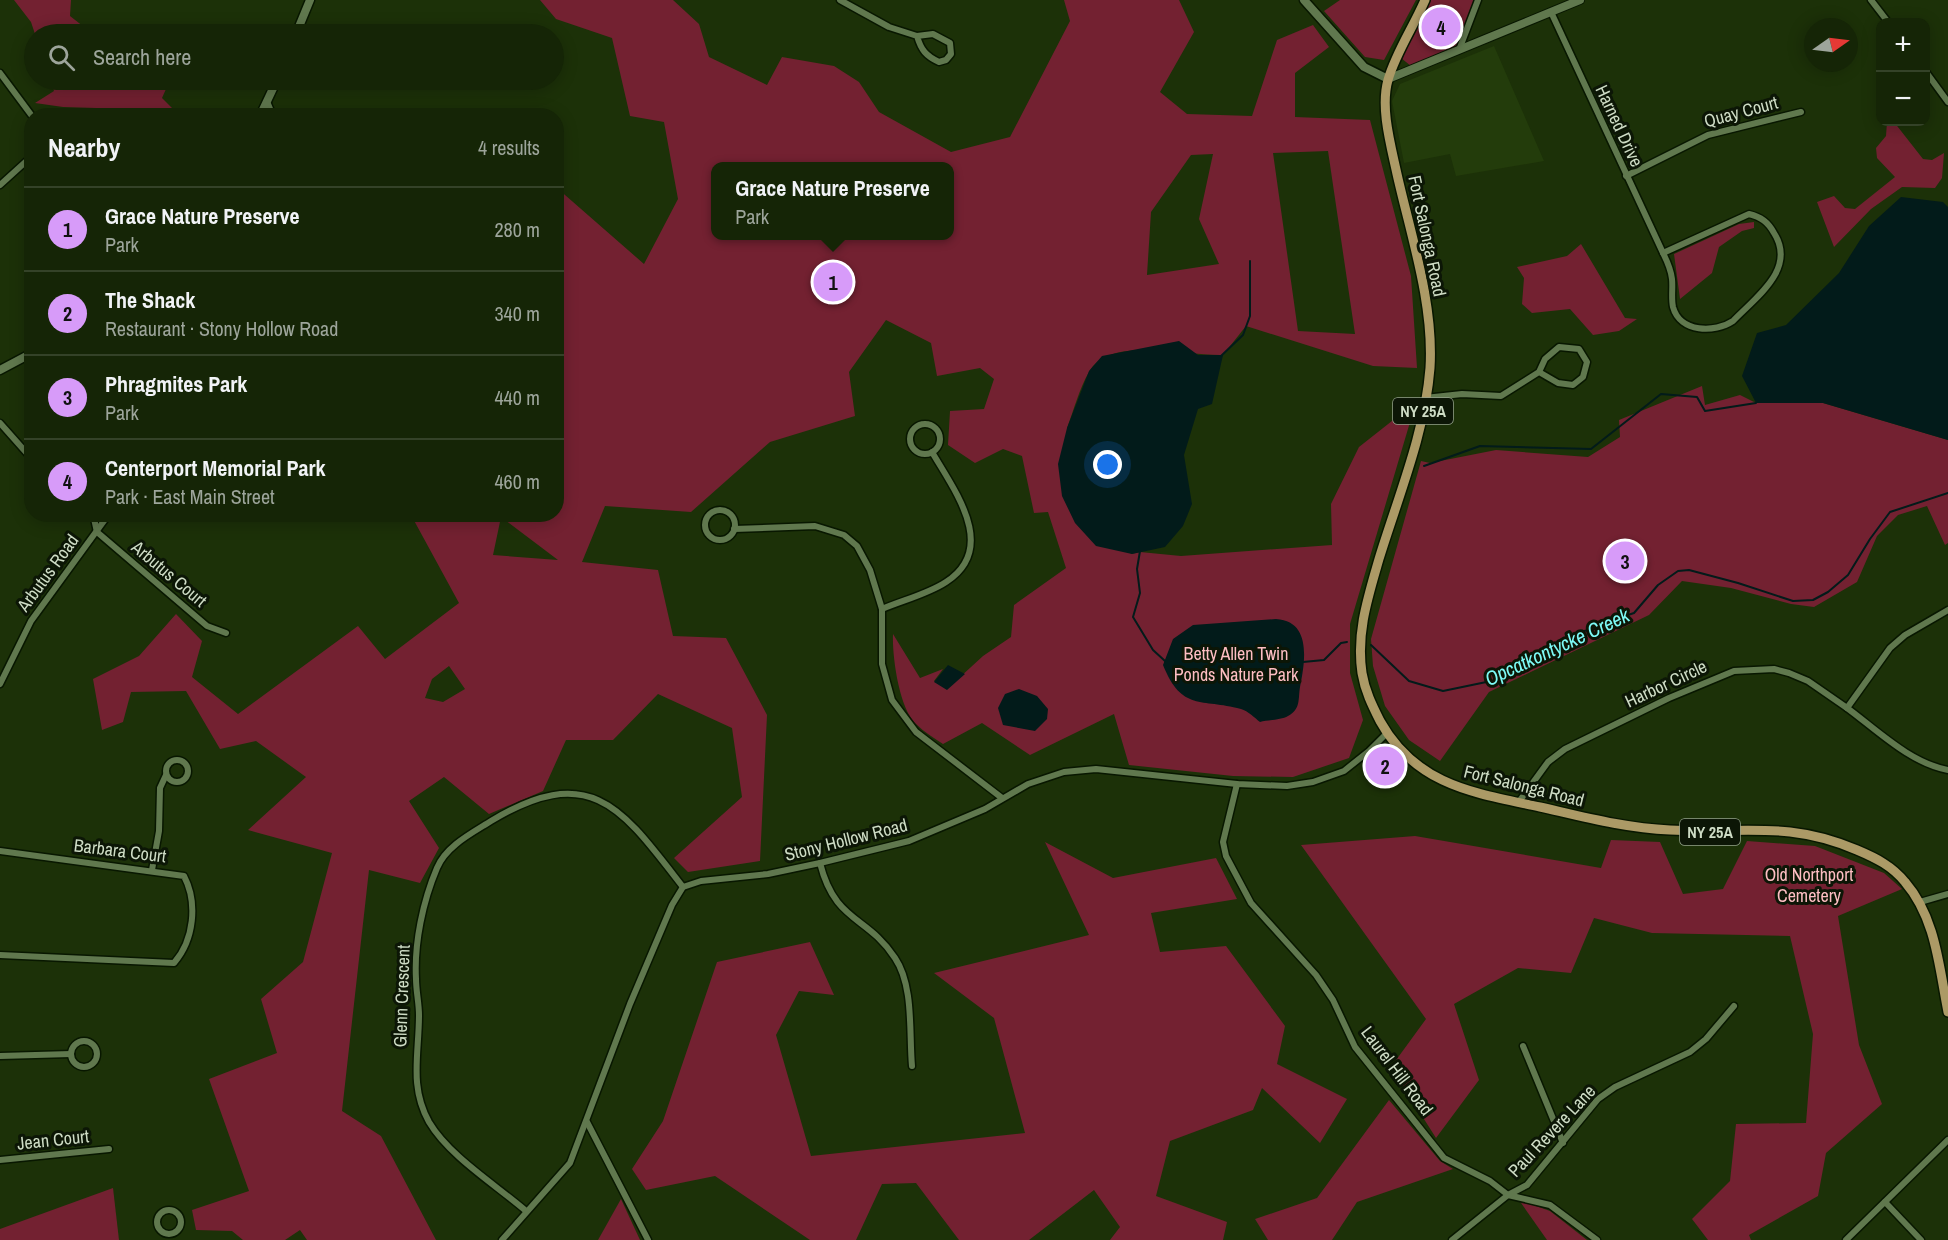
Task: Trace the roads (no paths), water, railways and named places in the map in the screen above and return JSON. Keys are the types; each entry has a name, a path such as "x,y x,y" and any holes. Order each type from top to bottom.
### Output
{"main road":[{"path":"300,24 310,0"},
{"path":"1304,0 1364,67 1388,80"},
{"name":"NY 25A","path":"1388,80 1425,0"},
{"name":"Fort Salonga Road","path":"1388,80 1386,95 1389,137 1424,288 1430,366 1425,398 1403,484 1360,627 1362,672 1368,699 1387,733 1414,765 1441,782 1489,797 1628,828 1709,832 1796,831 1832,839 1887,864 1920,902 1933,936 1948,1012"},
{"path":"265,108 273,90"},
{"path":"0,370 24,357"}],"street":[{"path":"840,0 889,27 917,36 941,36 950,42 951,54 946,60 939,62 931,58 923,53 917,36"},
{"path":"1458,52 1478,0"},
{"path":"1388,80 1580,0"},
{"path":"1871,0 1885,18"},
{"name":"Harned Drive","path":"1551,12 1663,252 1672,275 1673,307 1677,314 1692,326 1700,329 1724,327 1733,321 1777,274 1782,259 1780,241 1773,230 1765,220 1749,214 1663,252"},
{"path":"0,73 26,108"},
{"path":"1930,77 1948,102"},
{"path":"268,104 270,108"},
{"name":"Quay Court","path":"1626,176 1708,135 1801,112"},
{"path":"0,185 24,163"},
{"path":"1425,398 1462,394 1501,396 1539,372 1545,359 1559,347 1579,349 1587,362 1583,377 1573,385 1558,383 1539,372"},
{"path":"0,423 24,450"},
{"path":"927,424 938,432 940,441 932,452 923,454 914,449 911,435 917,427 927,424"},
{"path":"882,609 945,582 956,574 970,550 972,533 969,519 932,452"},
{"path":"723,510 734,519 734,529 727,538 714,538 705,528 706,518 713,511 723,510"},
{"path":"95,522 97,532"},
{"name":"Arbutus Road","path":"0,684 31,621 104,522"},
{"path":"734,529 815,526 844,535 856,546 870,570 882,609 882,664 892,700 916,732 1002,798"},
{"name":"Arbutus Court","path":"97,532 207,626 226,633"},
{"path":"1847,708 1890,648 1905,635 1948,610"},
{"name":"Harbor Circle","path":"1518,803 1548,762 1565,749 1678,694 1734,670 1774,669 1808,681 1917,759 1933,767 1948,770"},
{"name":"Stony Hollow Road","path":"683,887 701,881 768,874 909,841 949,825 1048,776 1064,772 1096,769 1237,784 1287,786 1313,782 1344,771 1387,733"},
{"path":"152,870 160,814 160,789 166,774"},
{"name":"Laurel Hill Road","path":"1237,784 1223,842 1224,851 1251,903 1316,975 1333,1000 1355,1047 1444,1158 1490,1181 1508,1195"},
{"name":"Glenn Crescent","path":"526,1211 442,1141 421,1104 415,1073 419,1016 416,955 423,918 438,865 460,842 501,815 542,797 587,795 613,806 646,840 683,887"},
{"name":"Barbara Court","path":"0,851 184,876 191,899 190,929 182,954 174,963 0,955"},
{"path":"820,863 826,887 838,906 873,932 897,960 906,990 912,1066"},
{"path":"502,1240 570,1163 630,1004 672,905 683,887"},
{"path":"1920,902 1948,894"},
{"name":"Paul Revere Lane","path":"1508,1195 1527,1185 1598,1099 1615,1087 1690,1052 1706,1040 1734,1006"},
{"path":"86,1041 94,1045 98,1053 92,1065 84,1067 73,1062 71,1054 77,1042 86,1041"},
{"path":"1523,1046 1563,1143"},
{"path":"0,1056 71,1054"},
{"path":"587,1122 648,1240"},
{"path":"1846,1240 1948,1140"},
{"name":"Jean Court","path":"0,1160 110,1149"},
{"path":"1452,1240 1508,1195 1550,1205 1597,1240"},
{"path":"1886,1202 1921,1240"}],"water":[{"path":"1901,197 1943,202 1948,207 1948,440 1823,403 1756,403 1742,376 1757,333 1786,325 1839,273 1869,226"},
{"path":"1179,341 1198,355 1223,355 1212,404 1198,409 1184,455 1192,504 1183,526 1165,547 1132,554 1096,546 1075,523 1062,496 1058,464 1067,428 1089,371 1102,356"},
{"path":"1276,619 1288,621 1296,627 1303,644 1304,655 1298,703 1295,710 1288,716 1260,722 1241,709 1194,701 1185,697 1170,680 1163,665 1173,639 1193,625"},
{"path":"948,665 965,674 947,690 934,682"},
{"path":"1019,689 1037,696 1048,709 1047,719 1035,731 1003,725 998,708 1005,694"}],"waterway":[{"name":"Opcatkontycke Creek","path":"1221,356 1243,335 1250,316 1250,261"},
{"path":"1424,466 1480,446 1591,449 1661,394 1697,397 1705,411 1756,403"},
{"name":"Opcatkontycke Creek","path":"1371,645 1409,681 1443,691 1496,680 1584,631 1605,627 1616,619 1634,613 1658,585 1678,571 1689,570 1793,601 1813,600 1828,592 1848,575 1890,512 1948,493"},
{"name":"Opcatkontycke Creek","path":"1140,551 1137,569 1140,593 1133,617 1153,650 1165,661"},
{"name":"Opcatkontycke Creek","path":"1303,662 1324,660 1341,643 1347,642"}],"place":[{"name":"Centerport Memorial Park","path":"1441,27"},
{"name":"Grace Nature Preserve","path":"833,282"},
{"name":"Phragmites Park","path":"1625,561"},
{"name":"The Shack","path":"1385,766"}],"park label":[{"name":"Betty Allen Twin Ponds Nature Park","path":"1236,664"},
{"name":"Old Northport Cemetery","path":"1809,885"}]}
